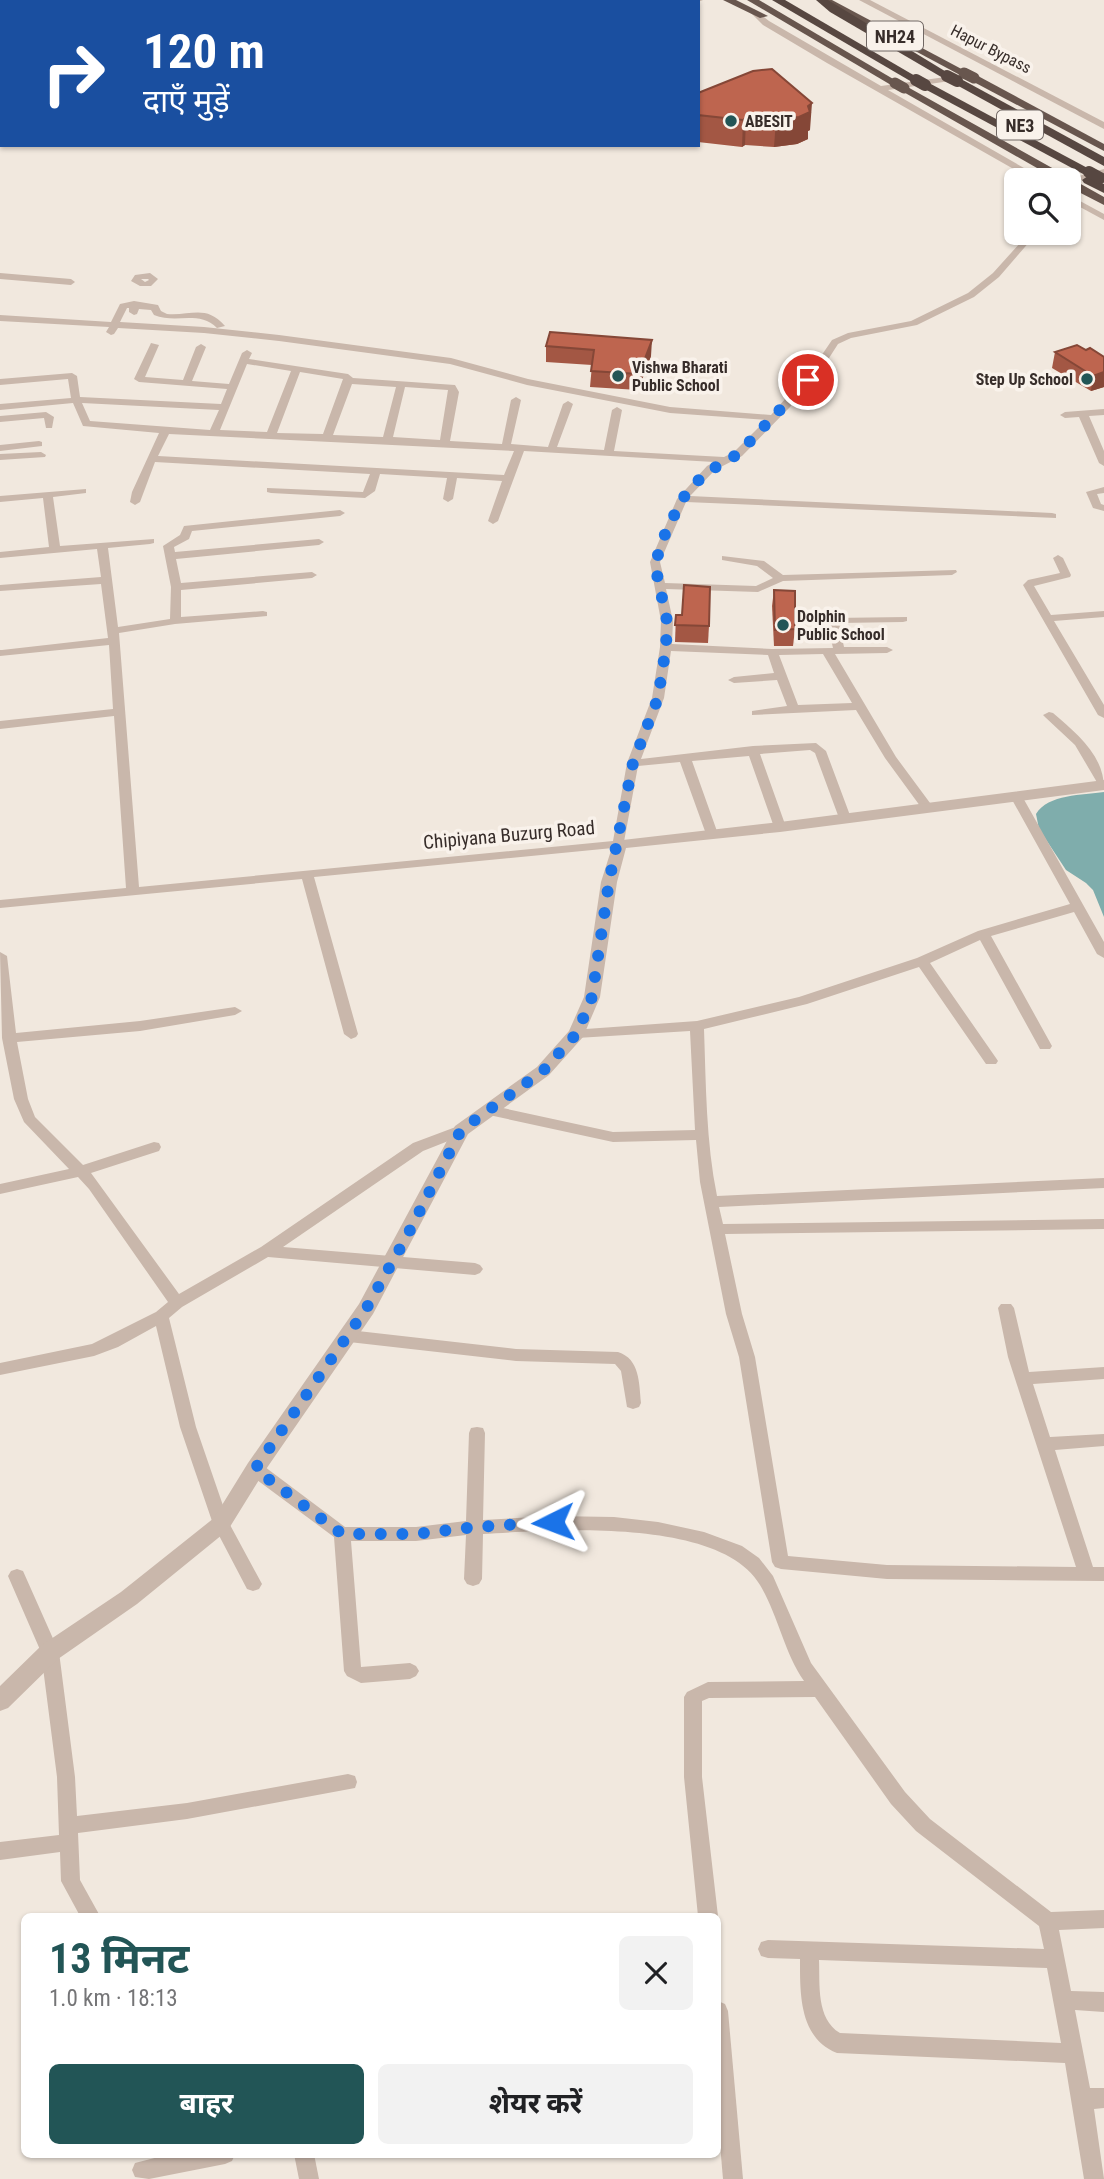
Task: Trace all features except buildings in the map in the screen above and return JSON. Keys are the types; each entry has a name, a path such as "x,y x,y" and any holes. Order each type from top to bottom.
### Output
{"highway":[{"path":"728,0 778,23 797,27"},
{"path":"752,0 900,86 1088,177 1104,202"},
{"path":"760,0 875,62 894,68"},
{"path":"777,0 894,68"},
{"path":"796,0 837,23 848,25 943,78"},
{"path":"823,0 834,10 943,78"},
{"name":"NH24","path":"823,0 943,78 1104,148"},
{"name":"NE3","path":"894,68 943,78 1088,177"},
{"name":"NE3","path":"943,78 979,115 998,130 1088,177"}],"street":[{"name":"Hapur Bypass","path":"863,0 1104,126"},
{"path":"754,12 766,23 877,89 1019,168"},
{"path":"877,89 1000,71"},
{"path":"1081,204 1104,217"},
{"path":"0,1370 94,1350 113,1343 266,1251 418,1147 461,1130 543,1071 577,1033 592,997 609,882 619,844 633,763 658,698 666,647 667,621 655,562 682,499 710,468 738,454 797,394 835,342 848,336 914,323 971,295 996,275 1022,245"},
{"path":"0,276 71,282"},
{"path":"127,330 140,284"},
{"path":"132,305 150,305 155,307 157,313 167,317 200,313 220,326"},
{"path":"112,329 132,305"},
{"path":"0,318 112,329"},
{"path":"0,324 127,330 443,366 464,366 670,410 772,418"},
{"path":"154,345 139,379 233,387"},
{"path":"186,383 201,347"},
{"path":"214,432 246,357 348,377 327,437"},
{"path":"271,435 297,369"},
{"path":"0,382 72,376 76,400 86,424 91,426 726,460"},
{"path":"348,381 447,385 454,389 444,444"},
{"path":"387,440 401,385"},
{"path":"0,407 76,400 224,407"},
{"path":"506,447 516,400"},
{"path":"551,451 568,404"},
{"path":"608,454 617,410"},
{"path":"1065,415 1104,412"},
{"path":"1083,414 1099,442 1104,463"},
{"path":"0,419 46,415 49,417 50,426"},
{"path":"135,502 141,478 165,431"},
{"path":"0,448 40,449 0,457"},
{"path":"493,521 520,448"},
{"path":"153,459 508,478"},
{"path":"271,490 365,495 370,491 376,472"},
{"path":"448,499 452,475"},
{"path":"53,490 55,550"},
{"path":"0,499 53,490 82,491"},
{"path":"1104,490 1091,492 1097,506 1104,508"},
{"path":"682,499 1052,516"},
{"path":"175,621 176,587 169,545 185,537 191,526 340,513"},
{"path":"0,555 150,541"},
{"path":"171,556 319,542"},
{"path":"102,545 120,712 133,890"},
{"path":"726,558 760,563 781,578"},
{"path":"1058,558 1066,575 1028,584 1104,715"},
{"path":"661,586 758,589 781,578 952,572"},
{"path":"176,587 312,575"},
{"path":"0,588 106,580"},
{"path":"2,653 113,636 175,621 263,614"},
{"path":"1048,618 1104,614"},
{"path":"903,619 836,620 833,622 833,651 859,706 891,758 927,807"},
{"path":"666,647 772,652 887,650"},
{"path":"772,652 794,709"},
{"path":"734,680 780,676"},
{"path":"1087,686 1104,685"},
{"path":"756,713 859,706"},
{"path":"0,725 120,712"},
{"path":"1049,715 1080,743 1104,784"},
{"path":"633,763 807,745 817,748 845,818"},
{"path":"752,750 780,827"},
{"path":"685,758 712,834"},
{"name":"Chipiyana Buzurg Road","path":"0,904 780,827 1104,784"},
{"path":"1016,796 1075,907 1104,954"},
{"path":"307,874 351,1034"},
{"path":"577,1033 697,1026 802,1001 922,961 983,934 1075,907"},
{"path":"983,934 1045,1046"},
{"path":"0,956 9,1038 21,1099 29,1119 94,1185 177,1303"},
{"path":"922,961 991,1061"},
{"path":"9,1038 140,1026 235,1011"},
{"path":"697,1026 703,1135 711,1202 734,1314 747,1357 781,1562"},
{"path":"489,1110 613,1137 703,1135"},
{"path":"0,1701 51,1652 129,1598 221,1524 255,1469 349,1336 393,1263 461,1130"},
{"path":"0,1189 79,1172 154,1147"},
{"path":"711,1202 1104,1183"},
{"path":"718,1229 1104,1224"},
{"path":"266,1251 475,1269"},
{"path":"753,1563 781,1562 887,1572 1096,1574 1045,1444 1014,1348 1006,1308"},
{"path":"161,1316 188,1427 221,1524 253,1584"},
{"path":"349,1336 516,1354 618,1358 625,1362 629,1369 633,1403"},
{"path":"1024,1378 1104,1373"},
{"path":"473,1579 477,1433"},
{"path":"1045,1444 1104,1440"},
{"path":"255,1469 342,1534 416,1534 553,1522 658,1528 704,1539 736,1551 753,1563 767,1581 804,1667 819,1689 898,1798 923,1825 1048,1921 1104,1919"},
{"path":"342,1534 354,1671 361,1675 410,1671"},
{"path":"17,1576 51,1652 66,1777 71,1881 88,1913"},
{"path":"708,1913 693,1777 693,1697 708,1690 819,1689"},
{"path":"0,1851 68,1834 348,1782"},
{"path":"1048,1921 1082,2099 1094,2179"},
{"path":"768,1949 1055,1959"},
{"path":"808,1950 815,2020 827,2039 836,2043 1073,2053"},
{"path":"1063,2000 1104,2001"},
{"path":"721,2045 733,2179"},
{"path":"1082,2099 1104,2098"},
{"path":"142,2170 204,2158"},
{"path":"305,2158 309,2179"}],"water":[{"path":"1104,792 1104,917 1093,890 1066,870 1039,829 1036,814 1042,807 1057,799"}],"place":[{"name":"ABESIT","path":"731,121"},
{"name":"Vishwa Bharati Public School","path":"618,376"},
{"name":"Step Up School","path":"1087,379"},
{"name":"Dolphin Public School","path":"783,625"}],"route":[{"path":"553,1522 416,1534 342,1534 255,1469 366,1309 461,1130 543,1071 577,1033 587,1014 592,997 609,882 619,844 633,763 641,736 658,698 666,647 667,621 655,562 659,547 682,499 704,474 715,465 738,454 808,380"}]}
